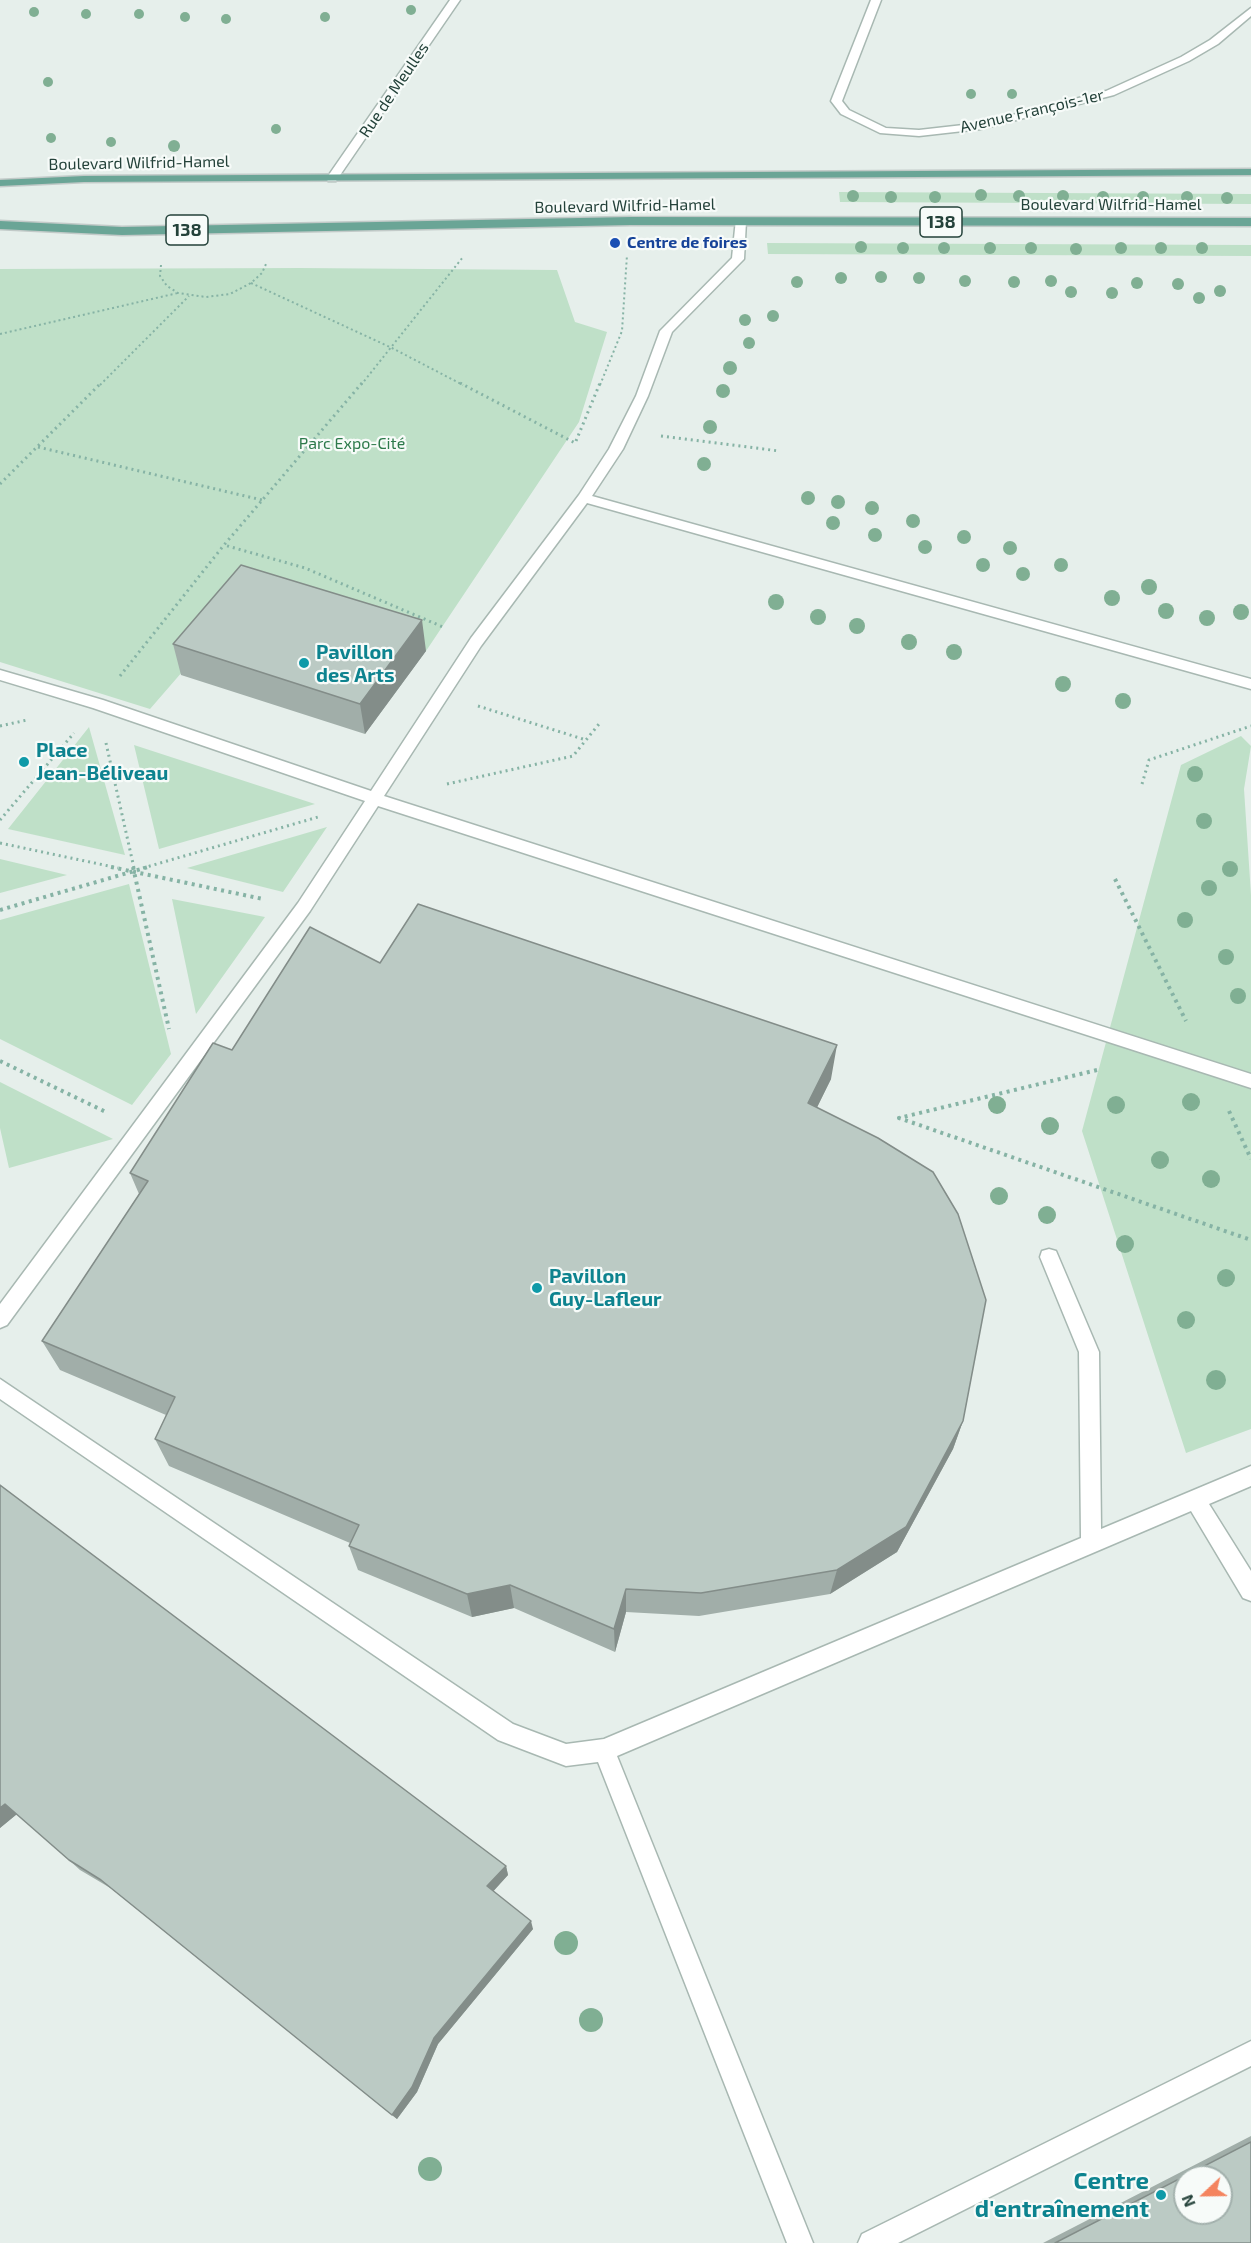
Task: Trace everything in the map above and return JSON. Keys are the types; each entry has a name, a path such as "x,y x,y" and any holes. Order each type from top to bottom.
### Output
{"main road":[{"name":"Boulevard Wilfrid-Hamel","path":"0,183 84,179 332,179 632,174 1251,172"},
{"name":"Boulevard Wilfrid-Hamel","path":"0,225 122,231 740,221 1251,222"}],"street":[{"name":"Rue de Meulles","path":"332,179 455,0"},
{"name":"Avenue François-1er","path":"876,0 836,101 845,112 884,131 919,133 981,126 1110,93 1185,59 1214,42 1251,11"},
{"path":"0,1319 304,907 376,800 476,642 584,498 625,431 666,331 738,259 740,221"},
{"path":"584,498 1251,684"},
{"path":"0,675 98,704 376,800 1251,1082"},
{"path":"1049,1257 1089,1352 1091,1542"},
{"path":"0,1388 506,1732 566,1755 604,1750 1251,1476"},
{"path":"1195,1499 1251,1591"},
{"path":"604,1750 800,2243"},
{"path":"871,2243 1251,2053"}],"path":[{"path":"575,444 622,331 626,259 629,250"},
{"path":"0,820 98,704 224,545 392,348 463,257"},
{"path":"161,265 160,276 167,286 178,293 206,297 230,294 262,273 266,264"},
{"path":"251,282 392,348 575,444 616,449"},
{"path":"0,334 178,293"},
{"path":"0,484 189,296"},
{"path":"625,431 779,451"},
{"path":"37,447 262,500"},
{"path":"224,545 305,568 443,627"},
{"path":"442,695 586,740"},
{"path":"98,704 132,871 180,1076"},
{"path":"445,784 573,756 599,724"},
{"path":"1142,784 1149,760 1251,726"},
{"path":"0,910 376,800"},
{"path":"0,843 304,907"},
{"path":"1165,1054 899,1118 1251,1240"},
{"path":"0,1061 141,1128"}],"green space":[{"path":"839,192 1251,194 1251,204 840,202"},
{"path":"767,243 1251,245 1251,256 768,254"},
{"name":"Parc Expo-Cité","path":"0,269 557,270 575,322 607,332 579,422 426,651 248,596 150,709 0,662"},
{"path":"89,727 125,855 8,829"},
{"path":"1241,736 1251,746 1244,789 1251,895 1251,1429 1186,1453 1082,1131 1181,765"},
{"path":"134,745 315,804 159,849"},
{"path":"327,827 283,892 187,868"},
{"path":"0,859 67,875 0,893"},
{"path":"129,884 171,1054 132,1105 0,1039 0,920"},
{"path":"172,899 265,917 196,1014"},
{"path":"0,1082 113,1139 9,1168 0,1128"}],"building":[{"name":"Pavillon des Arts","path":"241,565 422,620 360,704 173,644"},
{"name":"Pavillon Guy-Lafleur","path":"418,904 837,1045 808,1103 878,1138 933,1172 958,1214 986,1300 963,1421 906,1527 837,1570 701,1593 626,1589 614,1629 510,1585 467,1594 349,1546 359,1525 155,1439 175,1397 42,1341 148,1181 130,1173 213,1043 232,1050 310,927 380,963"},
{"path":"0,1485 506,1866 487,1886 531,1921 434,2038 412,2087 392,2115 101,1880 69,1860 5,1804 0,1808"},
{"name":"Centre d'entraînement","path":"1251,2142 1251,2243 1055,2243 1173,2182 1173,2225 1233,2225 1233,2165 1206,2165"}],"place":[{"name":"Centre de foires","path":"615,243"},
{"name":"Pavillon des Arts","path":"304,663"},
{"name":"Place Jean-Béliveau","path":"24,762"},
{"name":"Pavillon Guy-Lafleur","path":"537,1288"},
{"name":"Centre d'entraînement","path":"1161,2195"}]}
